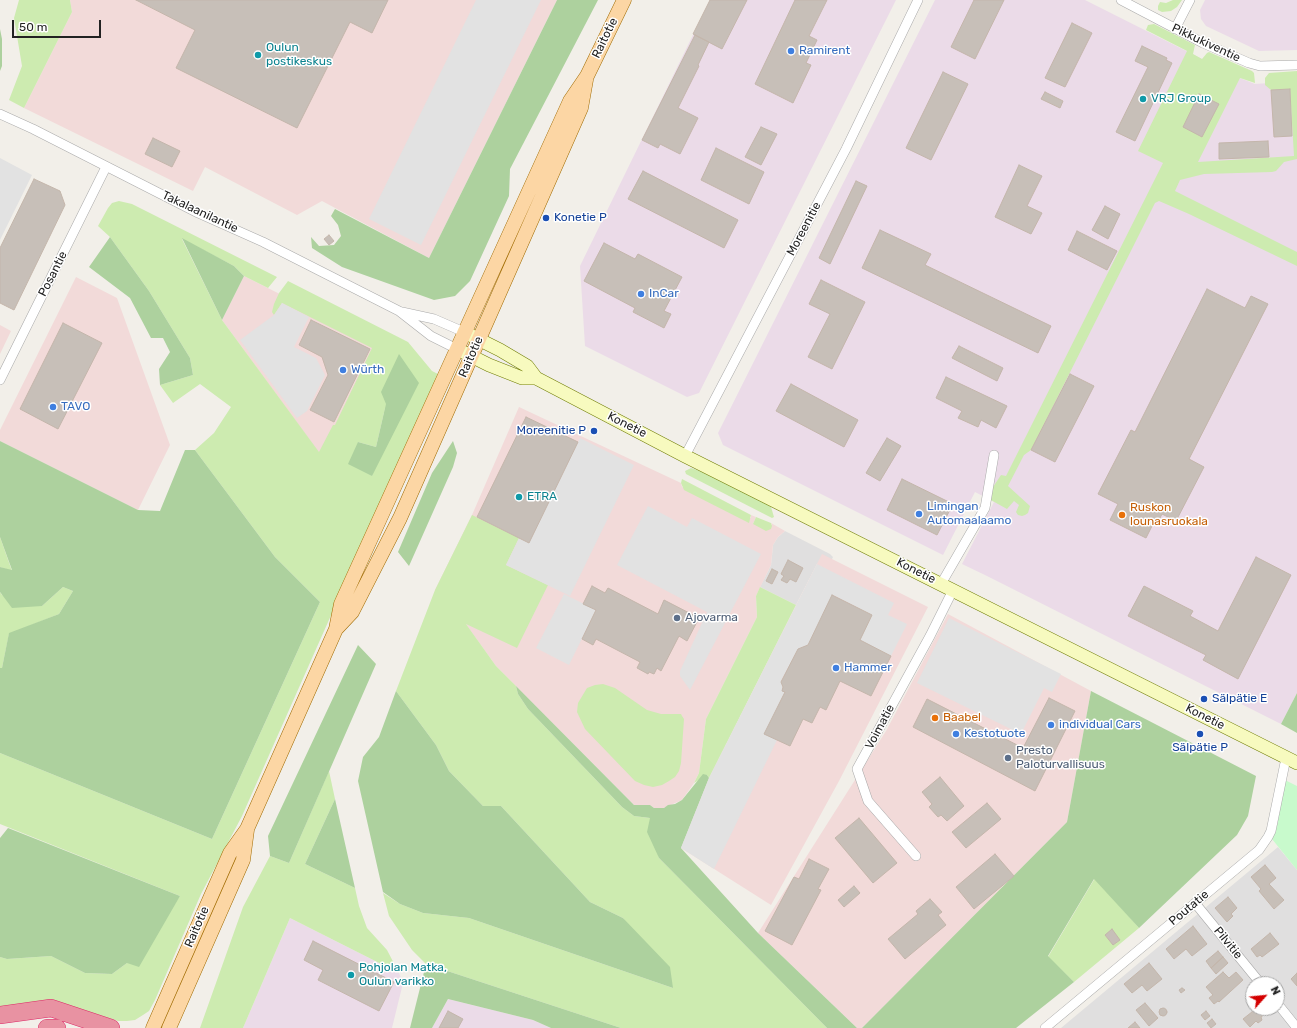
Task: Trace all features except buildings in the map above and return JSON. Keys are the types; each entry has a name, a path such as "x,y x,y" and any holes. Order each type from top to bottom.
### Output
{"highway":[{"path":"0,1015 51,1008 111,1028"},
{"path":"46,1028 58,1028"}],"main road":[{"name":"Raitotie","path":"153,1028 230,853 247,829 336,629 341,604 456,349 570,101 586,76 624,0"},
{"name":"Raitotie","path":"336,629 352,612 400,518 581,108 586,76"},
{"name":"Raitotie","path":"169,1028 243,860 247,829"}],"street":[{"name":"Moreenitie","path":"685,456 846,149 918,0"},
{"name":"Pikkukiventie","path":"1121,0 1203,44 1249,63 1260,66 1297,65"},
{"path":"1175,29 1190,0"},
{"name":"Takalaanilantie","path":"0,114 198,213 263,242 399,311 431,336 456,349"},
{"name":"Posantie","path":"0,380 106,168"},
{"name":"Takalaanilantie","path":"399,311 434,319 464,332"},
{"name":"Konetie","path":"464,332 527,366 536,378 685,456 1292,760"},
{"name":"Konetie","path":"456,349 489,365 522,378 536,378"},
{"name":"Voimatie","path":"916,856 868,801 857,770 930,636 947,587 985,508 994,455"},
{"name":"Poutatie","path":"1045,1028 1258,850 1268,837 1273,824 1292,760"},
{"name":"Pilvitie","path":"1195,903 1254,976"},
{"path":"1285,1013 1297,1028"}],"shaded area":[{"path":"70,0 557,0 429,258 322,201 297,215 205,167 193,191 24,108 72,12"},
{"path":"476,0 541,0 421,245 369,219"},
{"path":"710,0 896,0 699,393 687,397 585,346 580,266"},
{"path":"935,0 1085,0 1240,78 1255,84 1297,81 1297,693 1281,724 962,564 994,502 975,492 943,555 723,445 718,433"},
{"path":"1205,0 1297,0 1297,50 1259,51 1206,26 1201,19 1200,10"},
{"path":"0,158 32,175 0,240"},
{"path":"244,276 399,354 319,453 222,320"},
{"path":"76,277 117,298 170,445 138,510 0,441 0,430"},
{"path":"282,303 309,317 294,347 316,358 325,375 307,411 297,418 240,340 274,315"},
{"path":"0,325 11,331 0,354"},
{"path":"519,407 681,483 682,487 751,518 751,515 756,517 753,524 772,525 771,523 785,531 778,537 773,545 771,565 756,596 757,617 706,719 699,773 682,800 664,808 654,808 650,805 634,805 496,666 465,623 435,590 472,515"},
{"path":"580,438 634,465 570,596 506,565 519,538 529,543"},
{"path":"648,506 687,527 692,518 761,554 690,690 680,676 680,671 707,612 617,565"},
{"path":"785,531 830,554 833,557 832,559 817,564 796,605 760,587 771,565 773,545 778,537"},
{"path":"822,554 928,607 839,781 771,905 681,848 709,778"},
{"path":"817,564 894,603 888,615 907,624 891,656 860,640 872,615 833,595 808,645 798,649 781,681 783,687 782,691 785,692 765,734 777,740 714,869 681,848 709,778"},
{"path":"564,594 596,610 569,665 536,648"},
{"path":"948,614 1091,691 1067,822 862,1028 857,1028 758,933 886,731"},
{"path":"949,618 1061,674 1052,692 1044,688 1021,734 917,683"},
{"path":"1278,847 1297,870 1297,1028 1061,1028"},
{"path":"290,918 399,973 403,983 392,1028 243,1028"},
{"path":"448,999 533,1020 551,1028 432,1028"}],"green space":[{"path":"19,0 70,0 72,12 24,108 9,100 22,66 14,18"},
{"path":"557,0 598,0 510,169 509,196 470,281 455,296 434,300 342,267 312,248 311,237 319,246 334,245 341,236 338,225 331,216 335,209 429,258"},
{"path":"1173,0 1182,0 1177,7 1171,11 1162,12 1158,10 1160,2 1166,3"},
{"path":"1154,24 1195,45 1193,54 1202,59 1209,52 1254,73 1255,83 1240,78 1198,162 1294,156 1290,89 1271,90 1265,85 1265,78 1269,73 1297,71 1297,159 1284,162 1276,171 1272,172 1204,174 1180,180 1175,191 1297,252 1297,266 1189,214 1159,201 1155,203 1031,450 1024,455 1008,486 1030,506 1028,513 1022,516 1018,515 1016,512 1019,505 1014,501 1007,509 989,499 993,487 1001,475 1006,476 1163,163 1138,151 1187,51 1146,30 1148,25"},
{"path":"0,29 2,39 2,66 0,71"},
{"path":"119,201 132,204 277,277 268,288 244,276 234,266 182,239 222,320 319,452 333,425 335,425 372,348 282,303 274,315 272,312 274,304 279,293 288,281 408,342 432,371 438,374 242,816 201,894 155,1000 149,1011 135,1020 127,1021 118,1021 63,1004 0,1011 0,957 7,959 51,956 85,973 112,974 127,963 180,896 0,824 0,753 212,839 320,602 275,557 195,450 214,433 231,407 200,384 173,403 160,385 193,375 190,358 149,291 110,237 98,226 112,203","holes":["386,404 372,476 358,442 376,447"]},
{"path":"110,237 149,291 190,358 193,375 160,385 159,369 170,352 163,338 151,338 130,298 89,267"},
{"path":"182,238 234,266 244,276 222,320"},
{"path":"399,354 419,383 372,476 348,464 358,442 376,447 386,404 381,392"},
{"path":"0,441 138,510 160,511 185,450 195,450 275,557 320,602 212,839 0,753 0,668 2,668 9,633 59,614 73,591 63,587 42,606 12,608 0,592 0,567 12,570 0,537"},
{"path":"453,441 457,453 453,467 409,566 398,552 432,473"},
{"path":"691,468 767,504 771,507 774,517 772,518 686,474 685,471"},
{"path":"682,479 751,515 749,523 684,490 681,483"},
{"path":"472,515 519,538 506,565 548,585 517,648 466,624 496,666 516,686 518,694 528,709 622,807 634,816 650,818 659,858 827,1028 621,1028 426,964 412,950 389,916 383,893 400,904 423,913 469,918 673,988 623,918 590,902 501,806 483,806 449,771 436,745 396,691 435,590"},
{"path":"756,517 771,523 771,529 766,531 753,524"},
{"path":"0,537 12,571 0,567"},
{"path":"63,587 73,591 59,614 9,634 2,668 0,668 0,592 2,595 42,606"},
{"path":"760,587 796,605 709,778 707,775 694,783 699,773 706,719 757,617 756,596"},
{"path":"358,645 376,664 289,863 270,856 268,836"},
{"path":"603,684 615,688 647,710 661,714 681,714 684,719 681,763 679,771 675,777 662,785 653,787 635,781 585,729 577,712 578,703 587,688"},
{"path":"516,686 634,805 650,805 654,808 664,808 668,805 675,804 682,800 703,774 707,775 709,778 681,848 758,933 857,1028 827,1028 659,858 647,832 650,818 634,816 622,807 528,709 518,694"},
{"path":"396,691 436,745 449,771 483,806 501,806 590,902 623,918 670,967 673,988 469,918 423,913 400,904 383,892 358,781 363,757 379,737"},
{"path":"1091,691 1256,776 1248,816 1237,835 1139,928 1094,879 1048,956 1074,982 1016,1028 862,1028 1067,822"},
{"path":"1297,693 1297,733 1281,724"},
{"path":"329,771 335,799 305,864 355,888 359,906 367,928 387,950 399,973 290,918 243,1028 200,1028 243,907 270,856 289,863"},
{"path":"1285,780 1297,786 1297,870 1272,839 1277,826"},
{"path":"335,799 355,888 305,864"},
{"path":"8,828 180,896 139,967 127,963 112,974 85,973 51,956 7,959 0,957 0,838"},
{"path":"1095,878 1139,928 1074,982 1048,957"},
{"path":"426,964 621,1028 551,1028 533,1020 448,999 432,1028 410,1028"}],"place":[{"name":"Ramirent","path":"791,51"},
{"name":"Oulun postikeskus","path":"258,55"},
{"name":"VRJ Group","path":"1143,99"},
{"name":"Konetie P","path":"546,218"},
{"name":"InCar","path":"641,294"},
{"name":"Würth","path":"343,370"},
{"name":"TAVO","path":"53,407"},
{"name":"Moreenitie P","path":"594,431"},
{"name":"ETRA","path":"519,497"},
{"name":"Limingan Automaalaamo","path":"919,514"},
{"name":"Ruskon lounasruokala","path":"1122,515"},
{"name":"Ajovarma","path":"677,618"},
{"name":"Hammer","path":"836,668"},
{"name":"Sälpätie E","path":"1204,699"},
{"name":"Baabel","path":"935,718"},
{"name":"individual Cars","path":"1051,725"},
{"name":"Kestotuote","path":"956,734"},
{"name":"Sälpätie P","path":"1200,734"},
{"name":"Presto Paloturvallisuus","path":"1008,758"},
{"name":"Pohjolan Matka, Oulun varikko","path":"351,975"}]}
